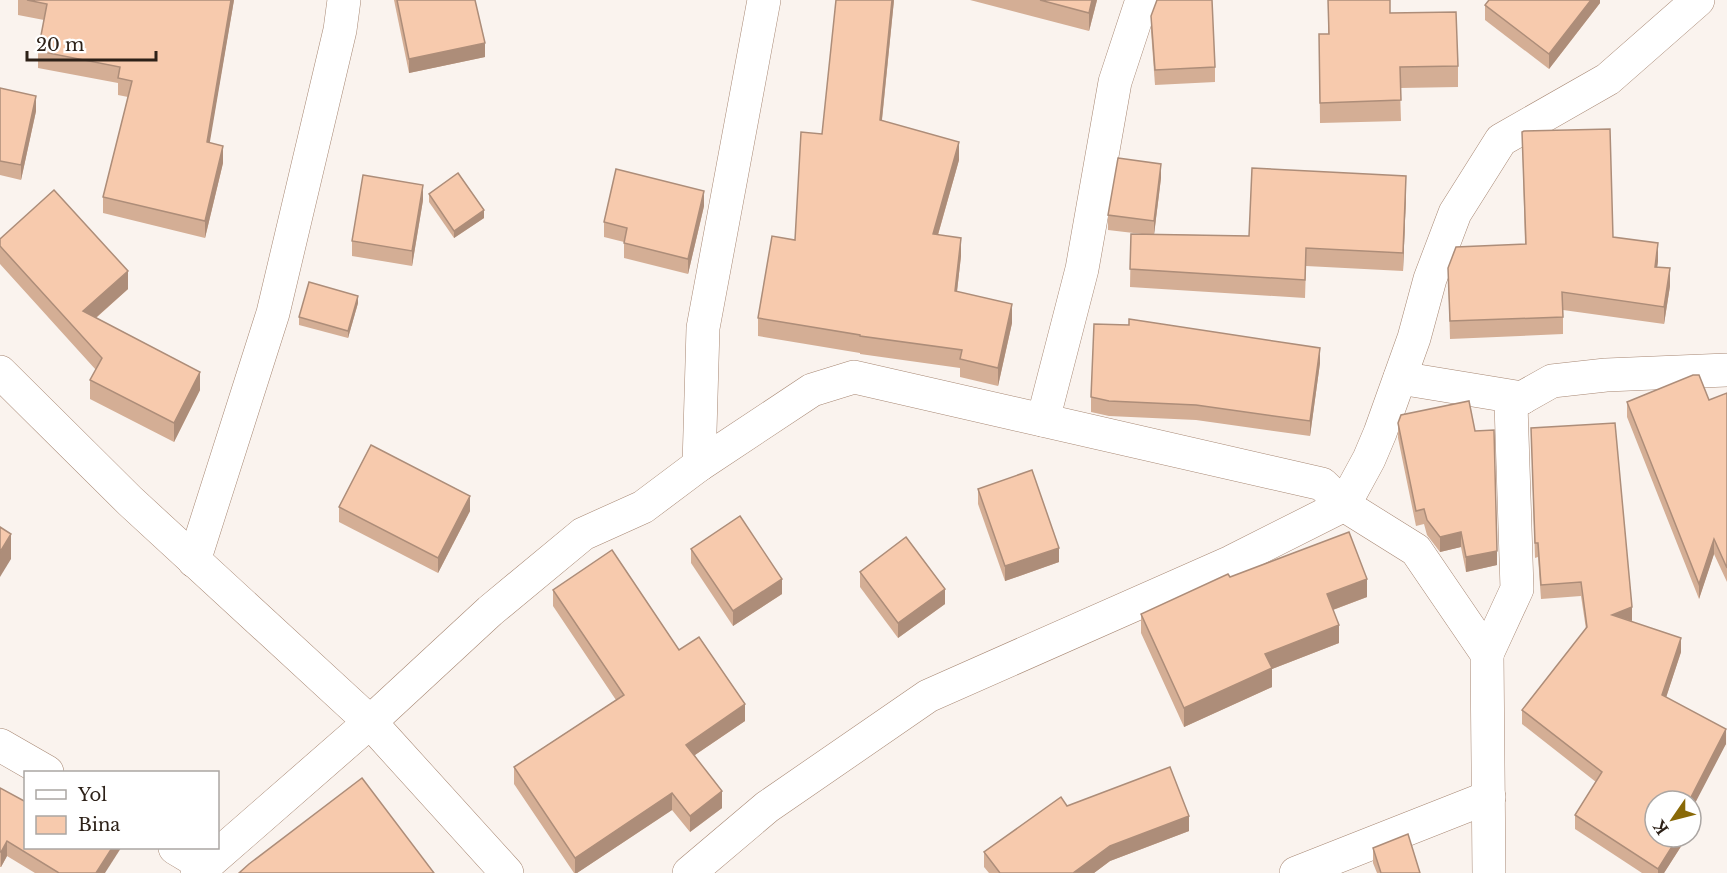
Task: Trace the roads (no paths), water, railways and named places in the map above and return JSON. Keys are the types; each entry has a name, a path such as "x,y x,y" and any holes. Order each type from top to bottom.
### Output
{"street":[{"path":"194,561 273,313 340,30 344,0"},
{"path":"699,465 703,328 764,0"},
{"path":"1043,420 1082,269 1115,82 1142,0"},
{"path":"689,873 767,807 928,696 1231,562 1344,505 1373,450 1414,338 1430,279 1455,213 1502,140 1608,79 1698,0"},
{"path":"1489,873 1487,654 1517,589 1511,404 1552,381 1606,375 1727,370"},
{"path":"0,372 122,493 370,722 507,873"},
{"path":"176,849 201,869 370,722 490,611 583,534 643,507 699,465 812,390 854,377 1322,484 1344,505 1416,550 1487,654"},
{"path":"1400,378 1522,398"},
{"path":"0,745 45,771"},
{"path":"1296,873 1489,797"}]}
